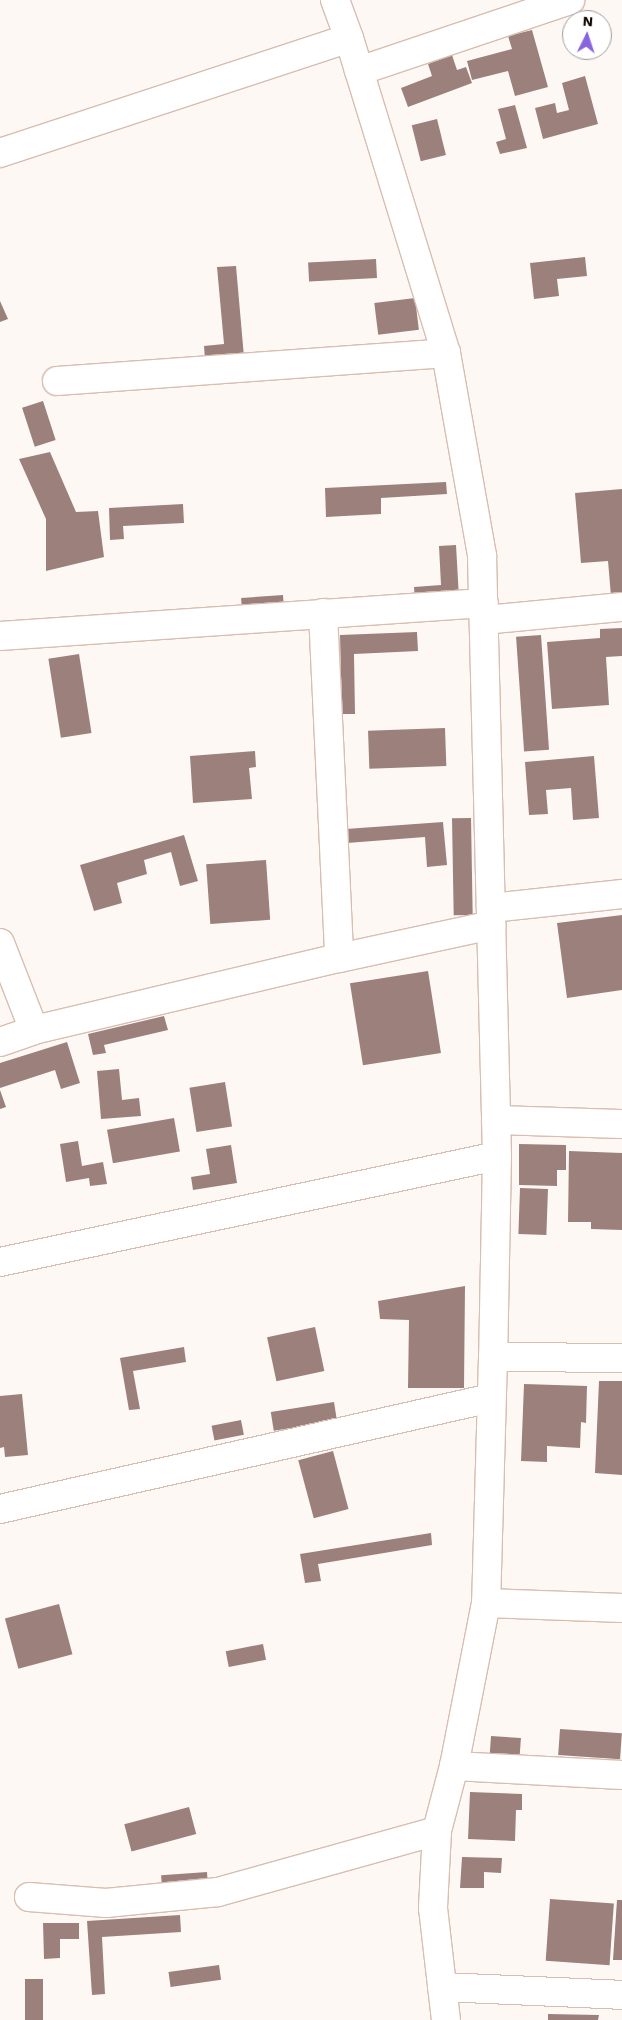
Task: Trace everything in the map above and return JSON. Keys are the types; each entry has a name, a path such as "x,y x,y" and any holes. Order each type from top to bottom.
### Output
{"street":[{"path":"335,0 349,38 446,353 482,556 497,1156 492,1398 486,1603 454,1766 437,1831 433,1908 446,2020"},
{"path":"359,72 570,0"},
{"path":"0,153 349,38"},
{"path":"57,381 446,353"},
{"path":"0,636 323,613 484,612 622,606"},
{"path":"323,613 339,958"},
{"path":"0,1042 34,1030 339,958 491,917 622,894"},
{"path":"0,943 34,1030"},
{"path":"496,1120 622,1124"},
{"path":"0,1262 497,1156"},
{"path":"492,1357 622,1358"},
{"path":"0,1509 492,1398"},
{"path":"486,1603 622,1608"},
{"path":"454,1766 622,1776"},
{"path":"29,1897 106,1903 218,1892 437,1831"},
{"path":"442,1987 622,1995"}],"building":[{"path":"532,30 548,87 515,96 508,71 472,80 467,61 512,49 508,36"},
{"path":"452,55 457,70 466,67 472,83 408,107 401,88 432,76 428,64"},
{"path":"585,76 598,124 543,139 535,108 555,103 557,113 569,110 562,83"},
{"path":"515,105 527,148 500,154 496,142 506,139 498,109"},
{"path":"437,119 446,155 421,161 412,125"},
{"path":"585,257 587,276 557,279 559,296 534,299 530,263"},
{"path":"376,259 377,278 309,282 308,263"},
{"path":"236,266 244,357 205,360 204,346 224,344 217,267"},
{"path":"415,298 419,330 378,335 374,303"},
{"path":"0,301 8,319 0,322"},
{"path":"43,401 56,440 35,447 22,408"},
{"path":"50,452 76,512 98,511 104,557 46,571 46,519 19,459"},
{"path":"446,482 447,494 381,498 381,514 326,517 325,488"},
{"path":"622,489 622,595 611,596 608,561 581,563 575,493"},
{"path":"183,504 184,523 123,526 124,539 110,540 109,508"},
{"path":"456,545 459,598 415,601 414,587 441,585 439,546"},
{"path":"283,595 284,608 242,611 241,598"},
{"path":"622,628 622,656 606,657 609,705 552,709 547,642 600,638 600,629"},
{"path":"417,632 418,651 354,654 355,714 342,714 340,635"},
{"path":"541,635 549,750 524,751 516,637"},
{"path":"79,654 92,733 61,738 48,659"},
{"path":"445,728 446,766 369,769 368,731"},
{"path":"255,751 256,767 249,768 252,799 193,803 190,756"},
{"path":"594,756 599,818 573,820 571,788 546,790 548,814 529,815 525,762"},
{"path":"452,818 471,818 473,915 454,915"},
{"path":"443,822 447,865 427,867 425,837 347,843 346,829"},
{"path":"184,835 198,881 180,886 171,852 144,860 147,874 117,883 122,903 94,911 80,865"},
{"path":"266,860 270,920 210,924 206,864"},
{"path":"622,915 622,990 567,998 557,923"},
{"path":"428,971 441,1053 363,1065 350,983"},
{"path":"164,1016 168,1030 104,1045 106,1053 93,1055 88,1034"},
{"path":"67,1042 80,1083 61,1089 55,1070 0,1088 0,1063"},
{"path":"119,1069 122,1100 139,1098 141,1116 101,1119 97,1071"},
{"path":"225,1082 232,1126 196,1132 189,1088"},
{"path":"0,1090 6,1107 0,1109"},
{"path":"174,1118 180,1151 113,1163 107,1130"},
{"path":"78,1141 82,1166 103,1162 107,1184 90,1186 89,1178 66,1182 60,1144"},
{"path":"519,1144 566,1145 566,1170 557,1170 557,1186 519,1185"},
{"path":"231,1145 237,1183 193,1190 191,1177 210,1174 206,1149"},
{"path":"569,1151 622,1153 622,1230 591,1229 591,1222 568,1222"},
{"path":"520,1188 548,1189 546,1235 518,1234"},
{"path":"465,1286 464,1388 408,1388 409,1320 380,1319 378,1301"},
{"path":"315,1327 324,1371 276,1381 267,1337"},
{"path":"184,1347 186,1362 133,1371 140,1409 129,1410 120,1358"},
{"path":"599,1381 622,1381 622,1475 595,1473"},
{"path":"524,1384 587,1386 586,1423 581,1422 580,1448 547,1446 547,1462 521,1461"},
{"path":"22,1394 28,1455 5,1457 4,1447 0,1448 0,1396"},
{"path":"334,1402 337,1421 274,1431 271,1412"},
{"path":"241,1420 244,1435 214,1440 212,1426"},
{"path":"333,1451 349,1509 314,1518 298,1460"},
{"path":"431,1533 432,1545 318,1564 321,1581 305,1583 300,1554"},
{"path":"59,1604 72,1654 18,1669 5,1618"},
{"path":"263,1644 266,1660 229,1667 226,1651"},
{"path":"560,1729 622,1733 620,1759 558,1755"},
{"path":"491,1736 521,1738 520,1756 490,1754"},
{"path":"470,1792 522,1794 522,1810 516,1810 515,1841 468,1839"},
{"path":"189,1807 196,1834 132,1851 124,1824"},
{"path":"462,1857 502,1858 501,1873 484,1872 484,1888 460,1888"},
{"path":"207,1872 208,1886 162,1889 161,1875"},
{"path":"550,1899 614,1903 610,1965 546,1961"},
{"path":"617,1900 622,1900 622,1960 613,1960"},
{"path":"180,1915 181,1932 102,1937 105,1994 92,1995 87,1921"},
{"path":"43,1923 79,1923 79,1939 60,1939 60,1958 44,1959"},
{"path":"219,1965 221,1980 171,1987 168,1972"},
{"path":"25,1979 43,1979 43,2020 25,2020"},
{"path":"548,2014 599,2015 598,2020 548,2020"}]}
